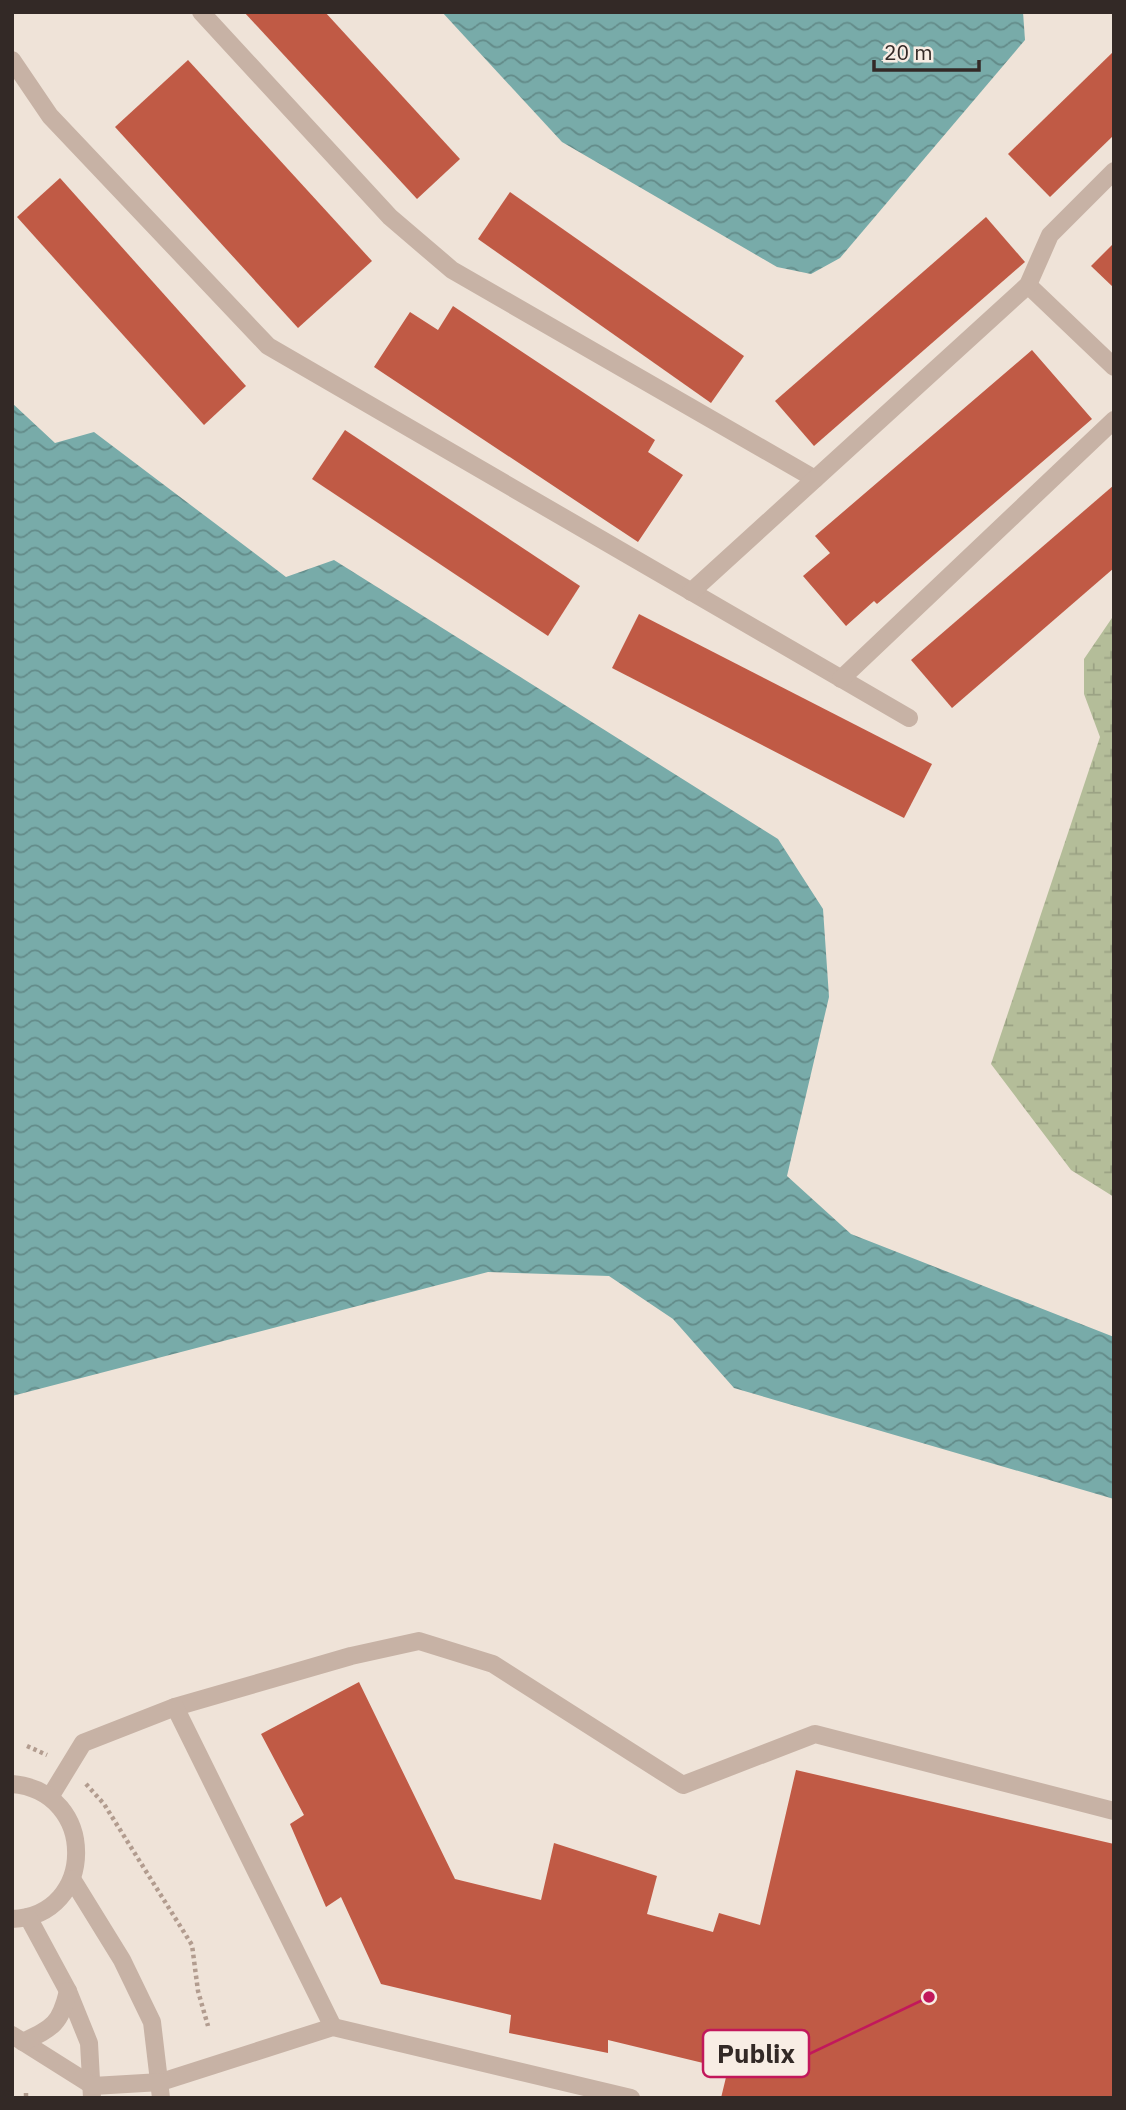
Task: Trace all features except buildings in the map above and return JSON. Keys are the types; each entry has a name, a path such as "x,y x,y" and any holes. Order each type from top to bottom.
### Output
{"street":[{"path":"201,12 390,217 453,270 815,479"},
{"path":"12,60 50,116 268,346 909,718"},
{"path":"691,592 1028,285 1050,235 1114,171"},
{"path":"1028,285 1114,367"},
{"path":"841,679 1114,420"},
{"path":"50,1797 83,1743 175,1707 351,1656 419,1641 493,1664 683,1785 815,1734 1114,1811"},
{"path":"175,1707 333,2027"},
{"path":"12,1784 38,1789 50,1797 63,1809 75,1833 77,1863 72,1879 50,1906 20,1918 68,1991 89,2043 92,2092"},
{"path":"72,1879 122,1960 152,2022 161,2090"},
{"path":"18,2038 48,2030 61,2019 68,1991"},
{"path":"18,2038 92,2092 161,2090 333,2027 631,2098"}],"path":[{"path":"104,1804 192,1945 198,1991 208,2026"}],"green space":[{"path":"1114,615 1114,1197 1071,1170 991,1064 1100,737 1084,694 1084,659"}],"water":[{"path":"442,12 1023,12 1025,40 840,258 811,274 777,267 562,142"},
{"path":"12,403 55,443 94,432 286,577 334,560 778,839 823,909 829,997 787,1176 851,1234 1114,1337 1114,1499 734,1388 673,1319 609,1276 488,1272 12,1396"}],"place":[{"name":"Publix","path":"929,1997"}]}
